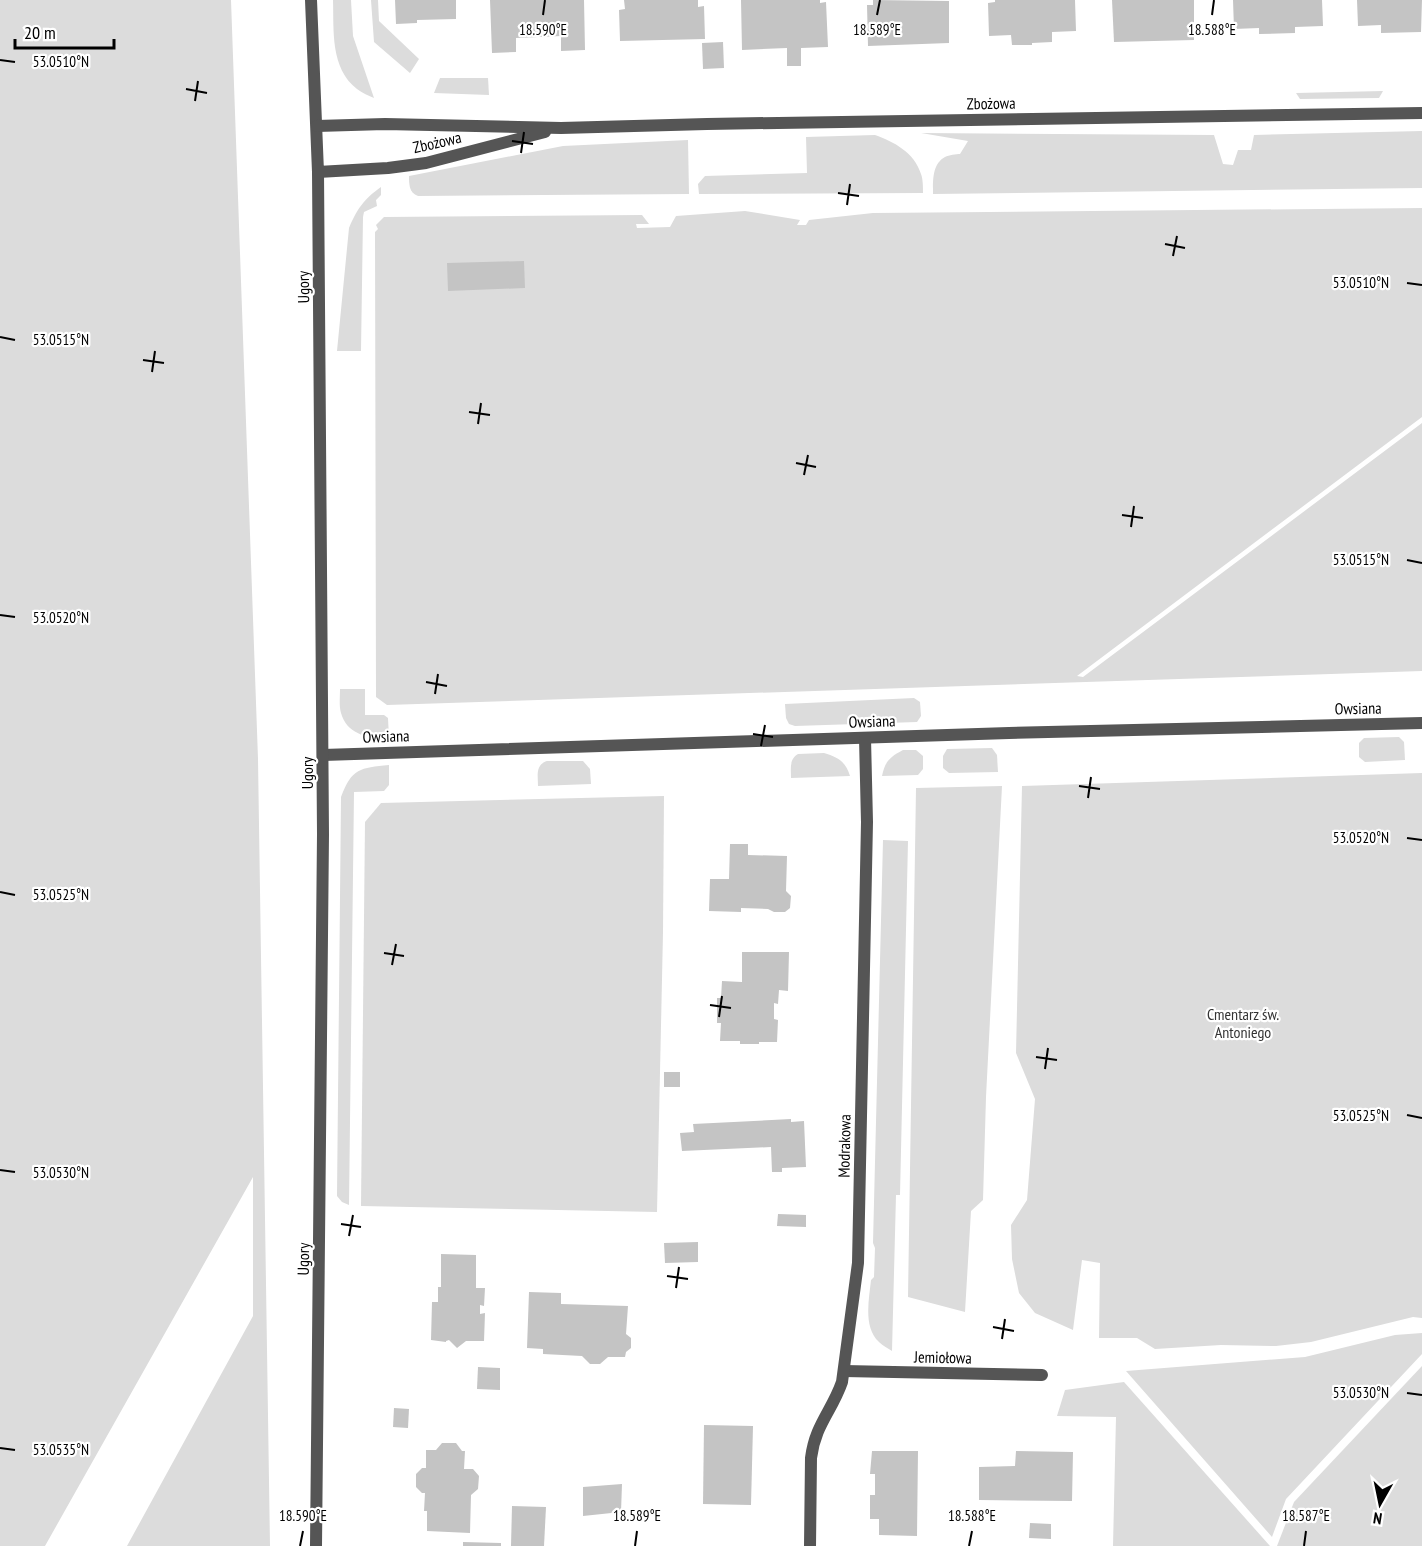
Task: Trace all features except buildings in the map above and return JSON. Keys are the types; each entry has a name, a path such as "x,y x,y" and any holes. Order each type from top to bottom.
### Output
{"street":[{"name":"Ugory","path":"311,0 318,172 323,755 316,1546"},
{"name":"Zbożowa","path":"317,126 385,124 561,128 1422,113"},
{"name":"Zbożowa","path":"318,172 388,168 426,163 561,128"},
{"name":"Owsiana","path":"323,755 1009,733 1422,723"},
{"name":"Modrakowa","path":"810,1546 813,1444 820,1424 838,1393 844,1371 858,1263 867,822 865,738"},
{"name":"Jemiołowa","path":"844,1371 1042,1375"}],"green space":[{"path":"0,0 231,0 258,759 270,1546 127,1546 253,1316 253,1177 45,1546 0,1546"},
{"path":"333,0 351,0 353,36 374,98 357,89 342,70 335,48"},
{"path":"371,0 378,0 379,21 419,59 410,73 374,42"},
{"path":"440,78 488,78 489,95 434,93"},
{"path":"1383,91 1379,98 1300,99 1296,93"},
{"path":"1422,131 1422,188 933,194 934,173 938,164 945,157 960,154 968,141 921,133 1214,135 1223,164 1233,165 1238,150 1251,150 1254,135"},
{"path":"875,135 896,145 914,160 922,176 923,193 699,194 698,184 705,176 807,173 806,137"},
{"path":"688,140 689,194 418,196 413,193 409,185 409,176 563,146"},
{"path":"381,187 381,195 376,200 377,206 364,212 363,217 361,351 337,351 349,228 362,205"},
{"path":"1422,208 1422,417 1077,676 1083,677 1422,423 1422,671 387,705 376,697 375,232 378,229 376,225 384,217 642,215 649,224 636,224 637,228 670,227 676,216 745,211 800,220 797,225 806,225 809,220 873,213"},
{"path":"340,689 365,689 365,715 384,715 388,718 389,738 374,738 360,734 348,726 340,710"},
{"path":"914,698 920,702 921,716 917,722 795,726 789,724 786,718 785,704"},
{"path":"1399,737 1404,742 1405,760 1365,762 1359,757 1359,743 1364,738"},
{"path":"992,748 997,755 998,772 949,773 943,768 943,756 947,749"},
{"path":"903,750 916,750 923,756 923,769 918,775 882,776 889,760"},
{"path":"824,753 841,761 850,776 791,778 791,764 795,756"},
{"path":"547,761 583,761 590,769 591,784 538,786 539,768"},
{"path":"389,765 389,785 384,791 354,792 349,1205 337,1196 341,797 349,780 358,771"},
{"name":"Cmentarz św. Antoniego","path":"1422,773 1422,1318 1413,1317 1311,1342 1276,1346 1221,1345 1155,1349 1137,1338 1099,1338 1100,1263 1082,1260 1073,1330 1035,1313 1019,1293 1012,1259 1011,1225 1027,1200 1035,1099 1016,1053 1022,786"},
{"path":"1002,786 983,1200 971,1211 965,1312 908,1297 916,788"},
{"path":"664,796 657,1212 361,1206 365,822 381,803"},
{"path":"883,840 908,841 900,1195 896,1195 892,1351 874,1336 868,1313 871,1280 874,1277 875,1248 873,1243"},
{"path":"1422,1333 1422,1354 1286,1499 1272,1537 1126,1371 1305,1357 1395,1335"},
{"path":"1422,1366 1422,1546 1277,1546 1294,1502"},
{"path":"1124,1382 1270,1546 1113,1546 1116,1417 1057,1416 1065,1390"}]}
